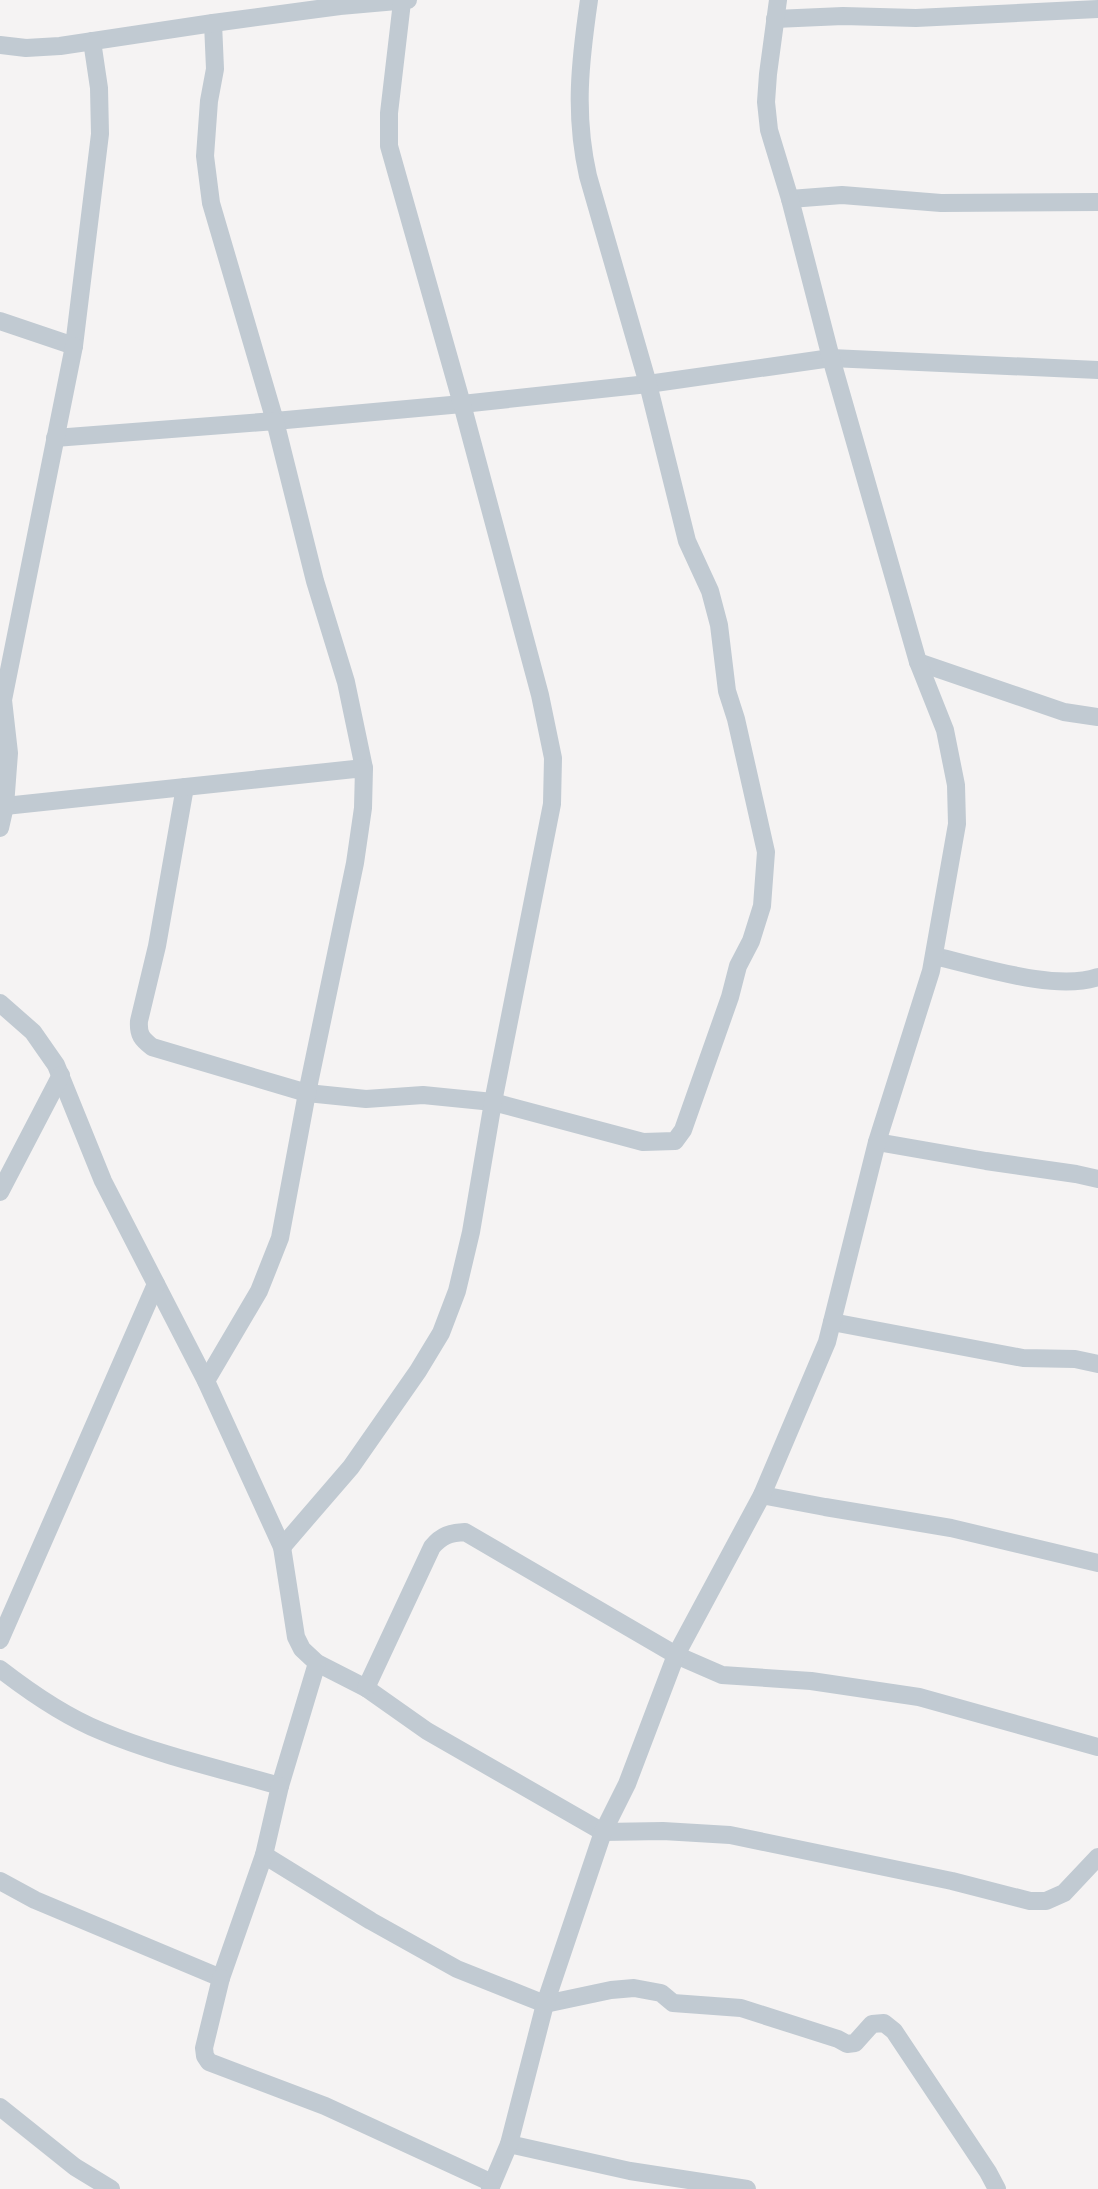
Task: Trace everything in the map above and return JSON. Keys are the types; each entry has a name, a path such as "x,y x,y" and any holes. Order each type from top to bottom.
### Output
{"street":[{"path":"184,787 157,946 139,1021 138,1030 142,1039 152,1047 307,1093 366,1099 423,1095 493,1102 643,1142 675,1141 684,1130 730,997 738,966 751,941 762,906 766,852 736,719 727,691 719,625 710,591 687,541 648,384 581,145 579,103 582,46 589,0"},
{"path":"316,1663 280,1786 264,1855 221,1978 204,2048 205,2056 209,2062 326,2106 491,2186 509,2144 545,2004 603,1832 627,1784 675,1655 762,1494 827,1342 877,1142 931,970 957,824 956,785 945,730 918,662 769,130 766,102 778,0"},
{"path":"0,45 49,47 340,3 405,1 389,113 389,146 462,404 540,695 553,758 552,804 493,1102 471,1232 457,1292 441,1332 418,1371 351,1467 282,1547"},
{"path":"775,18 843,16 916,18 1098,9"},
{"path":"206,1381 259,1292 280,1238 307,1093 355,863 363,808 364,768 346,682 315,581 275,421 211,204 205,156 209,101 215,69 213,22"},
{"path":"0,828 5,806 9,753 1,703 74,346 100,134 99,88 92,41"},
{"path":"790,199 842,195 940,204 1098,202"},
{"path":"0,321 74,346"},
{"path":"55,438 462,404 648,384 831,358 1098,370"},
{"path":"918,662 1064,712 1098,717"},
{"path":"5,806 364,768"},
{"path":"934,956 1044,981 1084,982 1098,977"},
{"path":"0,1003 33,1032 61,1075 103,1181 206,1381 282,1547 296,1637 302,1649 316,1663 366,1688 427,1731 603,1832 663,1831 730,1835 952,1881 1030,1900 1046,1900 1064,1893 1098,1857"},
{"path":"0,1192 61,1075"},
{"path":"877,1142 1098,1179"},
{"path":"0,1640 156,1284"},
{"path":"832,1322 1023,1358 1075,1359 1098,1364"},
{"path":"762,1494 951,1528 1098,1563"},
{"path":"366,1688 432,1546 449,1533 465,1533 675,1655 722,1675 811,1681 919,1697 1098,1747"},
{"path":"0,1669 37,1697 100,1731 160,1752 280,1786"},
{"path":"264,1855 371,1921 457,1970 545,2004 611,1990 634,1988 661,1993 673,2003 741,2008 838,2039 847,2044 855,2043 872,2024 884,2023 894,2031 997,2189"},
{"path":"0,1881 35,1900 221,1978"},
{"path":"0,2108 75,2167 111,2189"},
{"path":"509,2144 630,2171 747,2189"}]}
